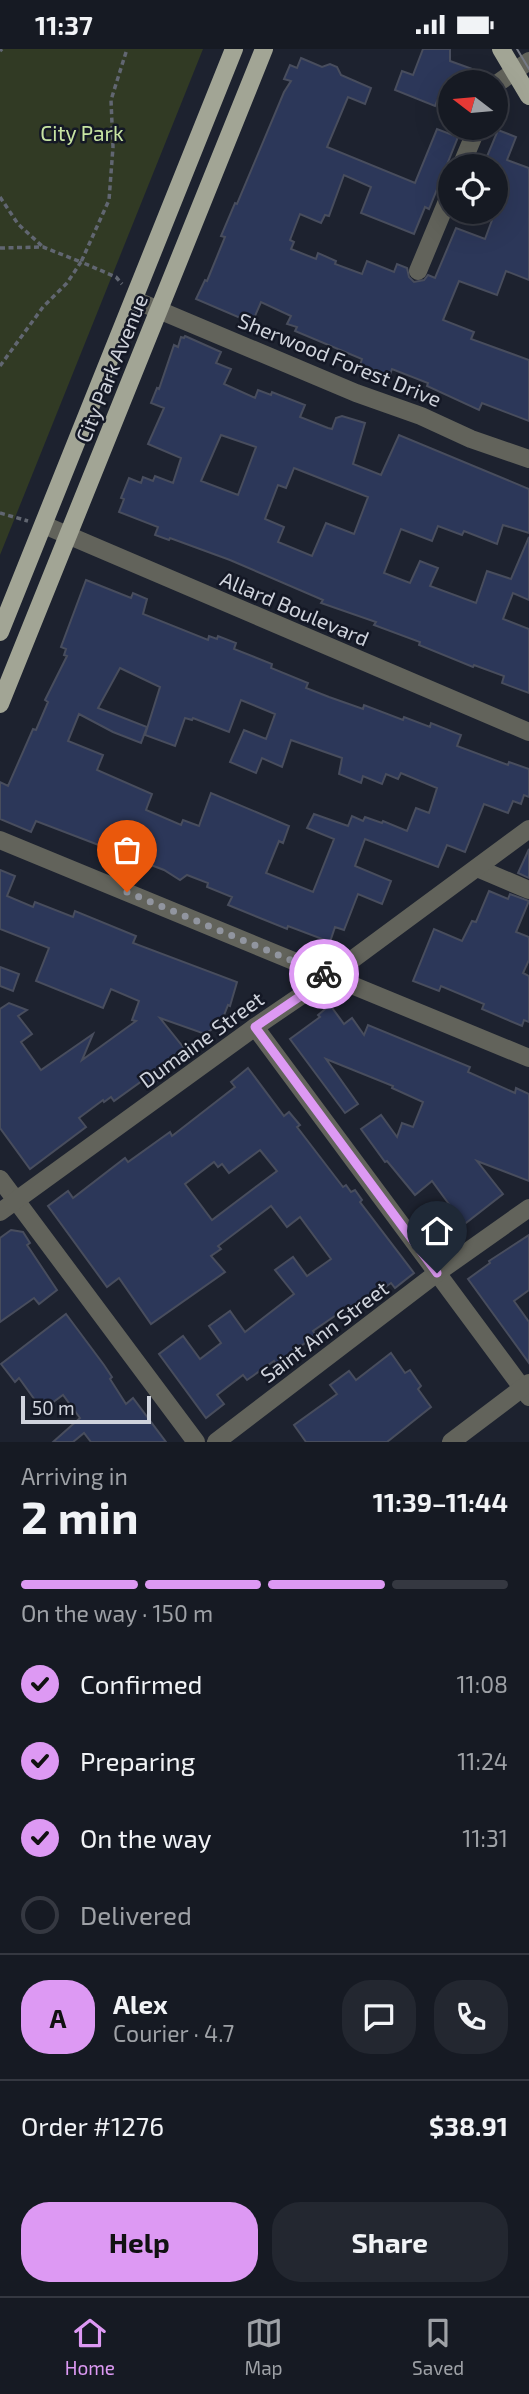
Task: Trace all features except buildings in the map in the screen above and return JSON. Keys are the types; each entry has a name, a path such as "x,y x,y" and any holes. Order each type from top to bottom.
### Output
{"main road":[{"name":"City Park Avenue","path":"0,632 234,49"},
{"name":"City Park Avenue","path":"0,704 264,49"},
{"path":"501,49 522,66 529,96"}],"street":[{"path":"418,271 438,223"},
{"name":"Sherwood Forest Drive","path":"135,300 356,393 529,459"},
{"name":"Allard Boulevard","path":"44,525 529,732"},
{"name":"Dumaine Street","path":"0,1212 255,1027 330,976 529,828"},
{"path":"0,840 529,1058"},
{"path":"477,868 529,890"},
{"path":"255,1027 437,1273 527,1389 451,1442"},
{"path":"0,1179 196,1442"},
{"name":"Saint Ann Street","path":"216,1442 437,1273 529,1207"}],"path":[{"path":"0,366 43,307 68,283 82,262 109,200 113,147 111,100 127,49"},
{"path":"0,197 18,225 43,247 116,277 135,300"},
{"path":"0,248 43,247"},
{"path":"0,513 44,525"}],"green space":[{"name":"City Park","path":"0,49 203,49 0,555"}],"tram line":[{"path":"517,49 529,69"}],"way so far":[{"path":"127,892 324,974"}],"route":[{"path":"324,974 330,976 255,1027 437,1273"}]}
